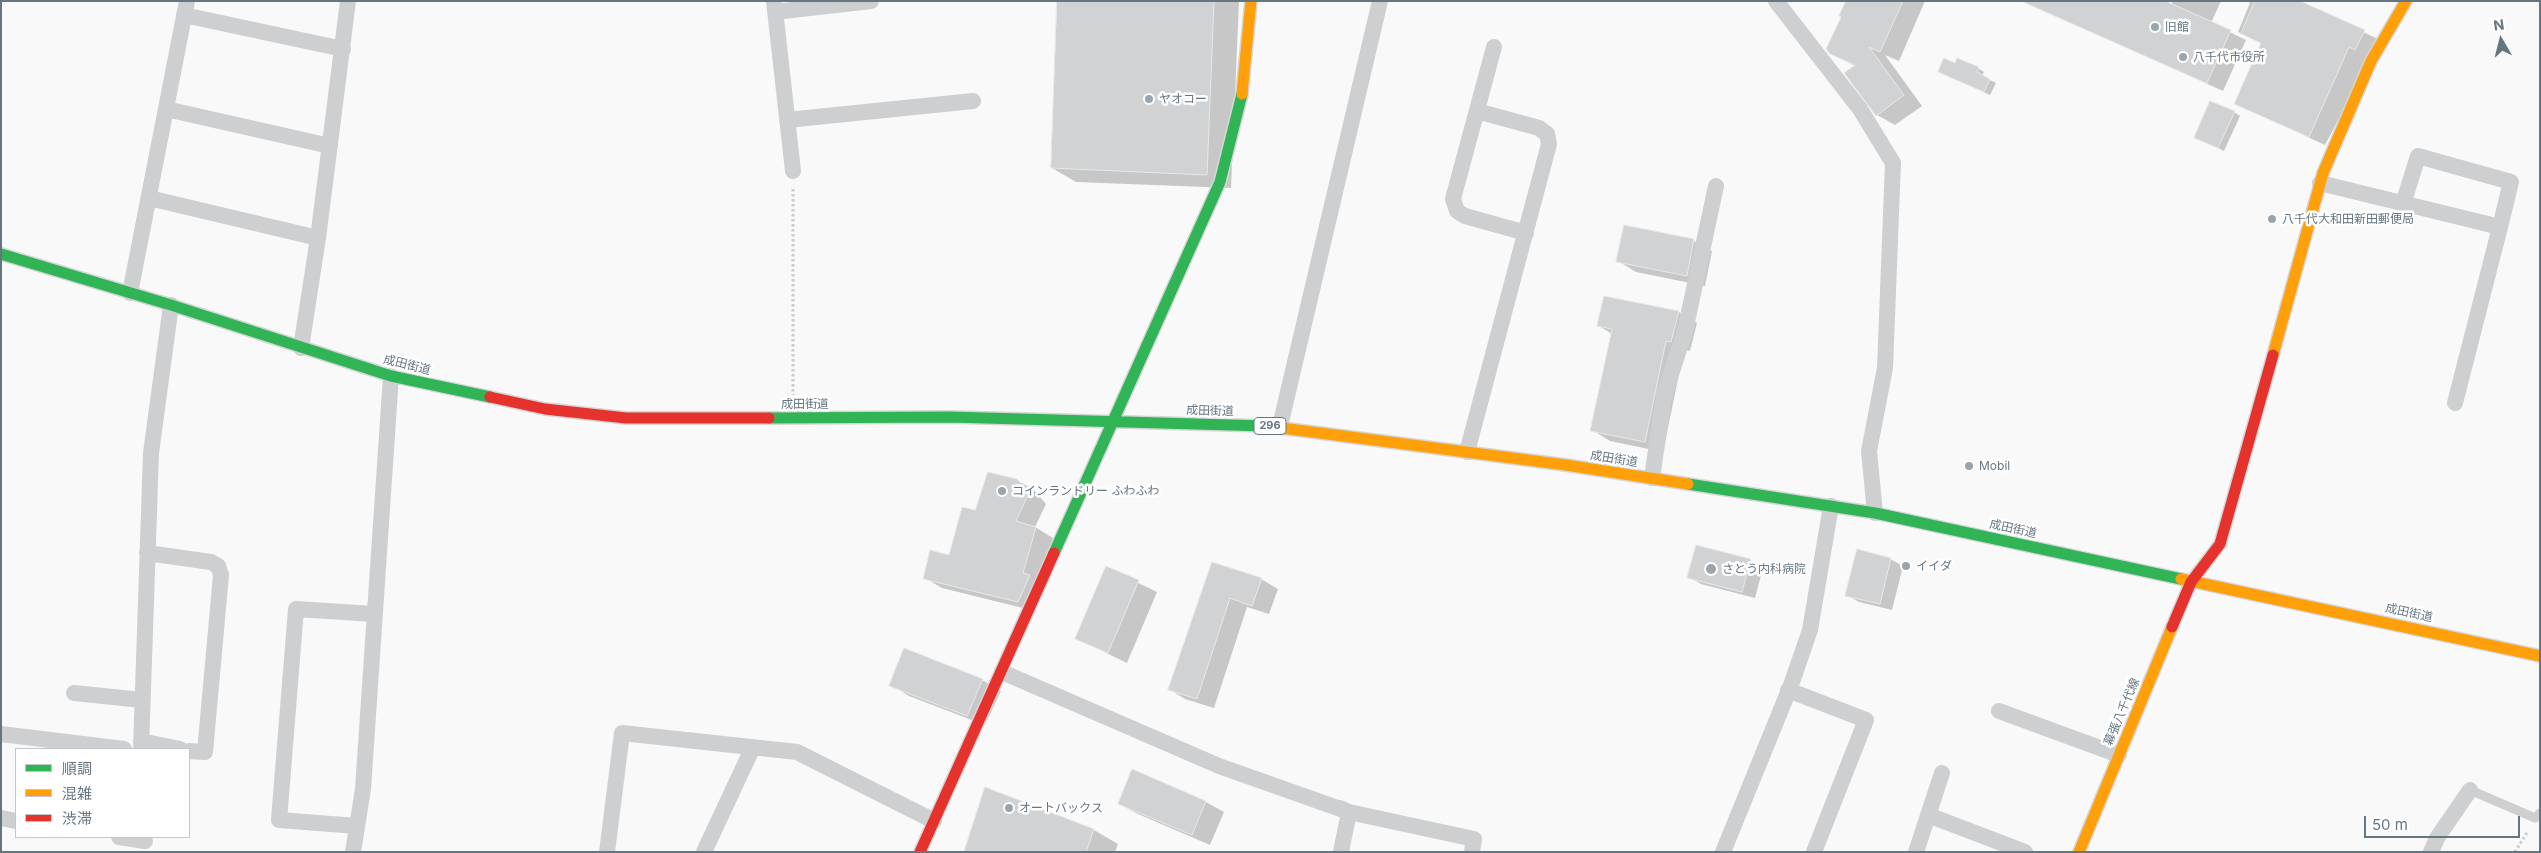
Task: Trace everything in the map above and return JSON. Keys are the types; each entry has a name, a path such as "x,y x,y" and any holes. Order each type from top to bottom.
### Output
{"main road":[{"path":"920,852 1220,182 1241,106 1248,51 1251,1"},
{"name":"幕張八千代線","path":"2079,852 2191,582 2220,544 2320,183 2371,61 2406,1"},
{"name":"成田街道","path":"1,254 172,305 391,376 487,398 584,414 676,419 950,417 1280,426 1652,478 1875,513 2540,656"}],"street":[{"path":"301,348 318,238 348,1"},
{"path":"793,171 774,7 871,1"},
{"path":"1280,426 1380,1"},
{"path":"1778,2 1860,109 1892,163 1886,350 1869,450 1875,513"},
{"path":"130,293 186,8 343,49"},
{"path":"1494,47 1453,200 1456,211 1465,216 1526,233"},
{"path":"787,120 973,101"},
{"path":"166,109 330,146"},
{"path":"1467,452 1549,144 1547,134 1539,128 1477,111"},
{"path":"2403,204 2418,156 2512,182 2454,403"},
{"path":"2320,183 2500,227"},
{"path":"1652,478 1664,396 1685,330 1716,186"},
{"path":"149,198 318,238"},
{"path":"170,748 141,745 151,453 172,305"},
{"path":"353,852 363,790 391,376"},
{"path":"1723,852 1810,630 1831,506"},
{"path":"147,553 210,562 218,566 221,575 205,752 190,751"},
{"path":"357,826 279,820 296,609 374,614"},
{"path":"1002,672 1219,766 1349,812 1474,839 1472,852"},
{"path":"1788,690 1866,720 1814,852"},
{"path":"74,693 142,700"},
{"path":"1999,711 2119,755"},
{"path":"607,852 622,733 797,752 934,821"},
{"path":"1,734 116,748"},
{"path":"704,852 753,747"},
{"path":"1916,852 1942,773"},
{"path":"2431,852 2437,838 2470,790"},
{"path":"1341,852 1349,812"},
{"path":"1928,815 2025,852"},
{"path":"1,818 15,821"},
{"path":"123,838 145,843"}],"lane":[{"path":"2470,790 2538,815"}],"path":[{"path":"793,171 793,418"},
{"path":"2516,852 2538,815"}],"building":[{"path":"1057,1 1214,1 1207,175 1051,168"},
{"path":"1846,1 1903,1 1880,52 1869,47 1904,95 1876,116 1844,73 1855,65 1830,54 1826,49 1841,17 1839,16"},
{"name":"八千代市役所","path":"2021,1 2165,1 2231,30 2207,83"},
{"path":"2255,1 2300,1 2365,30 2355,50 2349,47 2309,137 2234,104 2261,43 2241,34"},
{"path":"1944,58 1955,63 1957,58 1979,67 1977,72 1990,79 1984,92 1938,72"},
{"path":"2210,101 2235,111 2218,148 2194,138"},
{"path":"1624,225 1694,239 1687,276 1616,262"},
{"path":"1604,296 1679,311 1671,342 1666,341 1645,442 1590,431 1612,329 1597,326"},
{"path":"988,472 1017,479 1029,493 1016,521 1036,527 1023,573 1030,575 1018,602 923,579 930,550 949,555 962,507 975,510"},
{"path":"1696,545 1751,559 1742,592 1687,578"},
{"path":"1857,549 1891,558 1880,604 1845,596"},
{"path":"1212,562 1262,578 1252,606 1230,598 1197,699 1168,690"},
{"path":"1106,566 1139,580 1108,653 1075,639"},
{"path":"904,648 983,679 967,716 889,686"},
{"path":"1132,769 1206,801 1192,835 1118,804"},
{"name":"オートバックス","path":"985,787 1094,829 1086,852 964,852"}],"traffic: fast":[{"path":"1054,553 1220,182 1242,94"},
{"path":"1,254 171,305 391,376 490,397"},
{"path":"769,418 950,417 1266,426"},
{"path":"1688,484 1875,513 2181,579"}],"traffic: slow":[{"path":"1242,94 1251,1"},
{"path":"2273,355 2323,173 2371,61 2406,1"},
{"path":"1266,426 1566,465 1688,484"},
{"path":"2181,579 2540,656"},
{"path":"2079,852 2172,627"}],"traffic: jam":[{"path":"2172,627 2191,582 2220,544 2273,355"},
{"path":"490,397 545,409 626,418 769,418"},
{"path":"920,852 1054,553"}],"place":[{"name":"旧館","path":"2155,27"},
{"name":"八千代市役所","path":"2183,57"},
{"name":"ヤオコー","path":"1149,99"},
{"name":"八千代大和田新田郵便局","path":"2272,219"},
{"name":"Mobil","path":"1969,466"},
{"name":"コインランドリー ふわふわ","path":"1002,491"},
{"name":"イイダ","path":"1906,566"},
{"name":"さとう内科病院","path":"1711,569"},
{"name":"オートバックス","path":"1009,808"}]}
